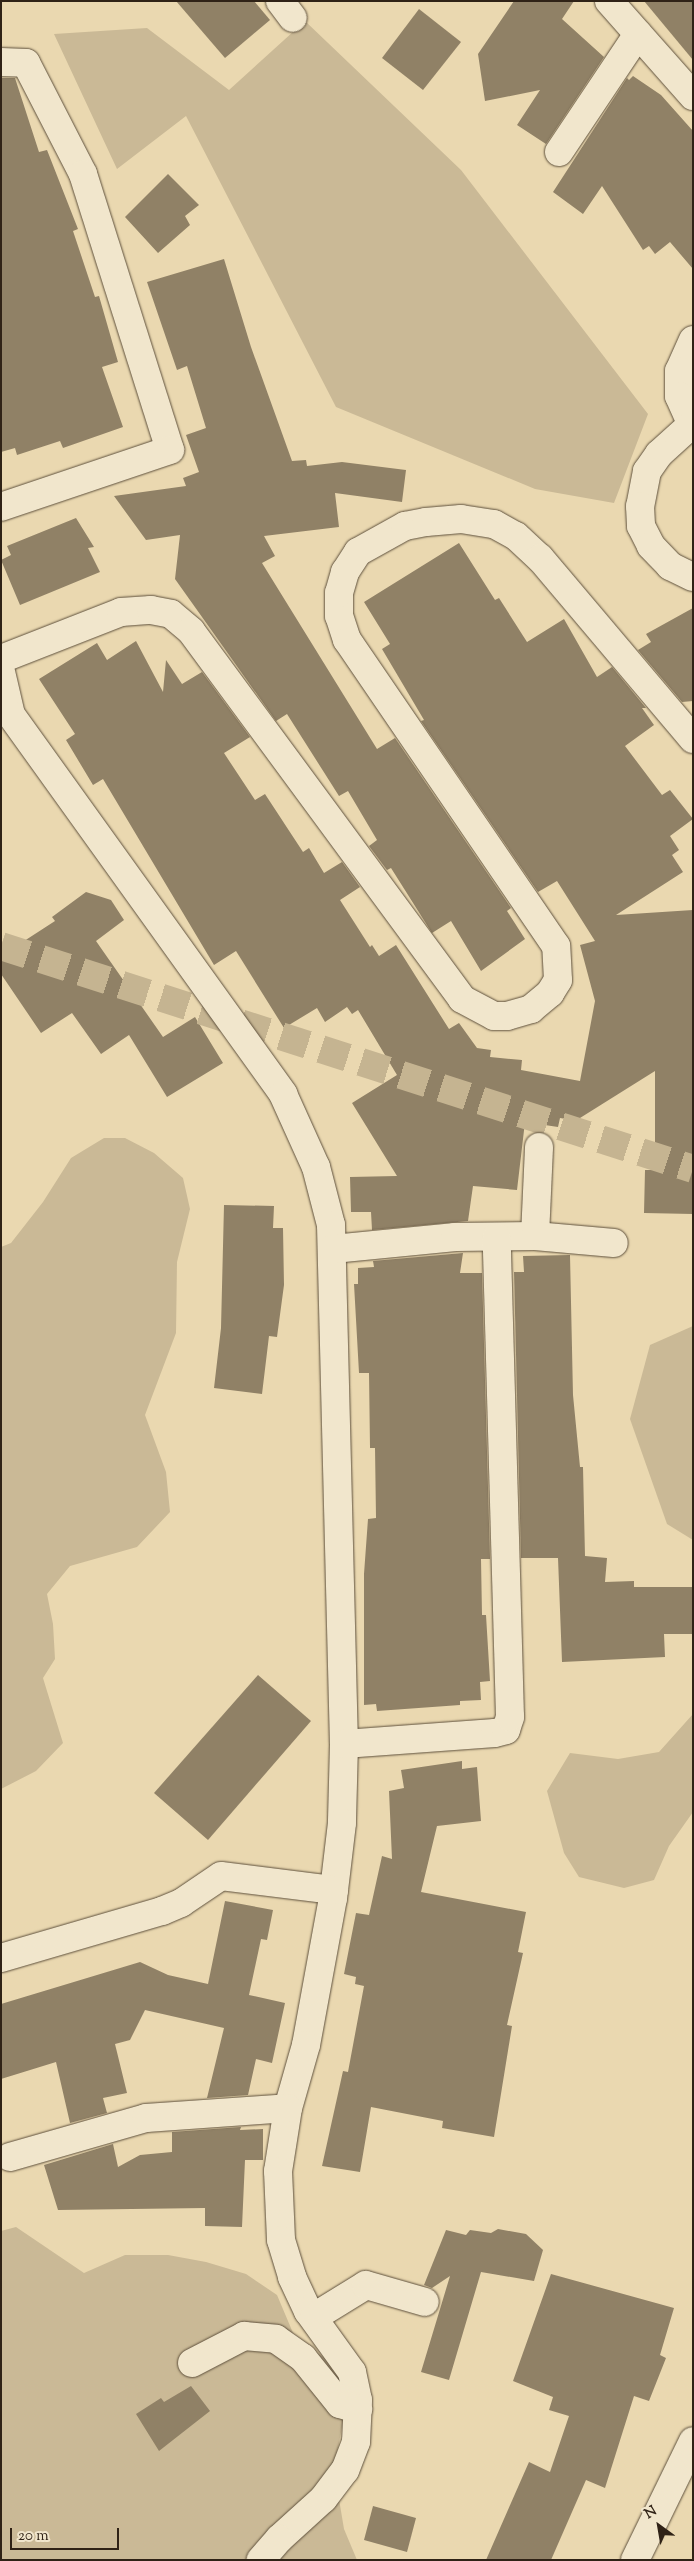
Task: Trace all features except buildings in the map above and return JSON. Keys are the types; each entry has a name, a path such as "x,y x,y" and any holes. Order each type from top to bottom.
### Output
{"street":[{"path":"609,1 693,96"},
{"path":"559,152 638,34"},
{"path":"1,62 26,63 83,174 170,450 1,507"},
{"path":"693,340 679,371 679,396 692,426 659,454 647,471 640,506 641,526 651,546 670,566 693,577"},
{"path":"1,659 121,612 151,610 170,614 191,631 462,1000 494,1016 507,1016 531,1009 550,993 558,974 556,946 348,640 340,616 339,593 345,572 358,552 404,526 426,522 461,519 494,524 516,536 540,558 693,739"},
{"path":"1,672 11,715 283,1094 316,1168 331,1225 344,1744 342,1823 334,1890 306,2045 288,2108 278,2171 281,2240 301,2299 352,2372 358,2410 356,2442 345,2470 323,2499 279,2539 261,2560"},
{"path":"535,1236 539,1147"},
{"path":"333,1249 535,1236 614,1243"},
{"path":"344,1744 496,1733 506,1730 510,1717 497,1237"},
{"path":"1,1958 162,1911 181,1903 221,1876 334,1890"},
{"path":"10,2157 146,2118 288,2108"},
{"path":"314,2317 366,2285 424,2302"},
{"path":"192,2363 244,2336 276,2339 303,2358 340,2404 358,2410"},
{"path":"635,2560 685,2477 693,2441"}],"shaded area":[{"path":"305,21 461,170 648,414 614,503 535,489 336,407 186,116 117,169 54,34 147,28 229,90"},
{"path":"104,1138 125,1138 154,1153 183,1178 190,1209 177,1262 176,1333 145,1415 166,1472 170,1512 137,1547 70,1566 47,1594 53,1624 55,1659 43,1678 63,1743 36,1771 1,1789 1,1247 11,1243 43,1202 71,1158"},
{"path":"693,1326 693,1540 667,1524 630,1419 650,1345"},
{"path":"693,1714 693,1812 669,1846 654,1880 624,1888 579,1877 564,1853 547,1791 570,1753 618,1759 659,1752"},
{"path":"16,2227 84,2273 125,2255 168,2255 206,2262 246,2274 277,2295 296,2340 330,2361 345,2411 334,2469 344,2529 357,2560 1,2560 1,2231"}],"tunnel":[{"path":"1,946 693,1169"}]}
